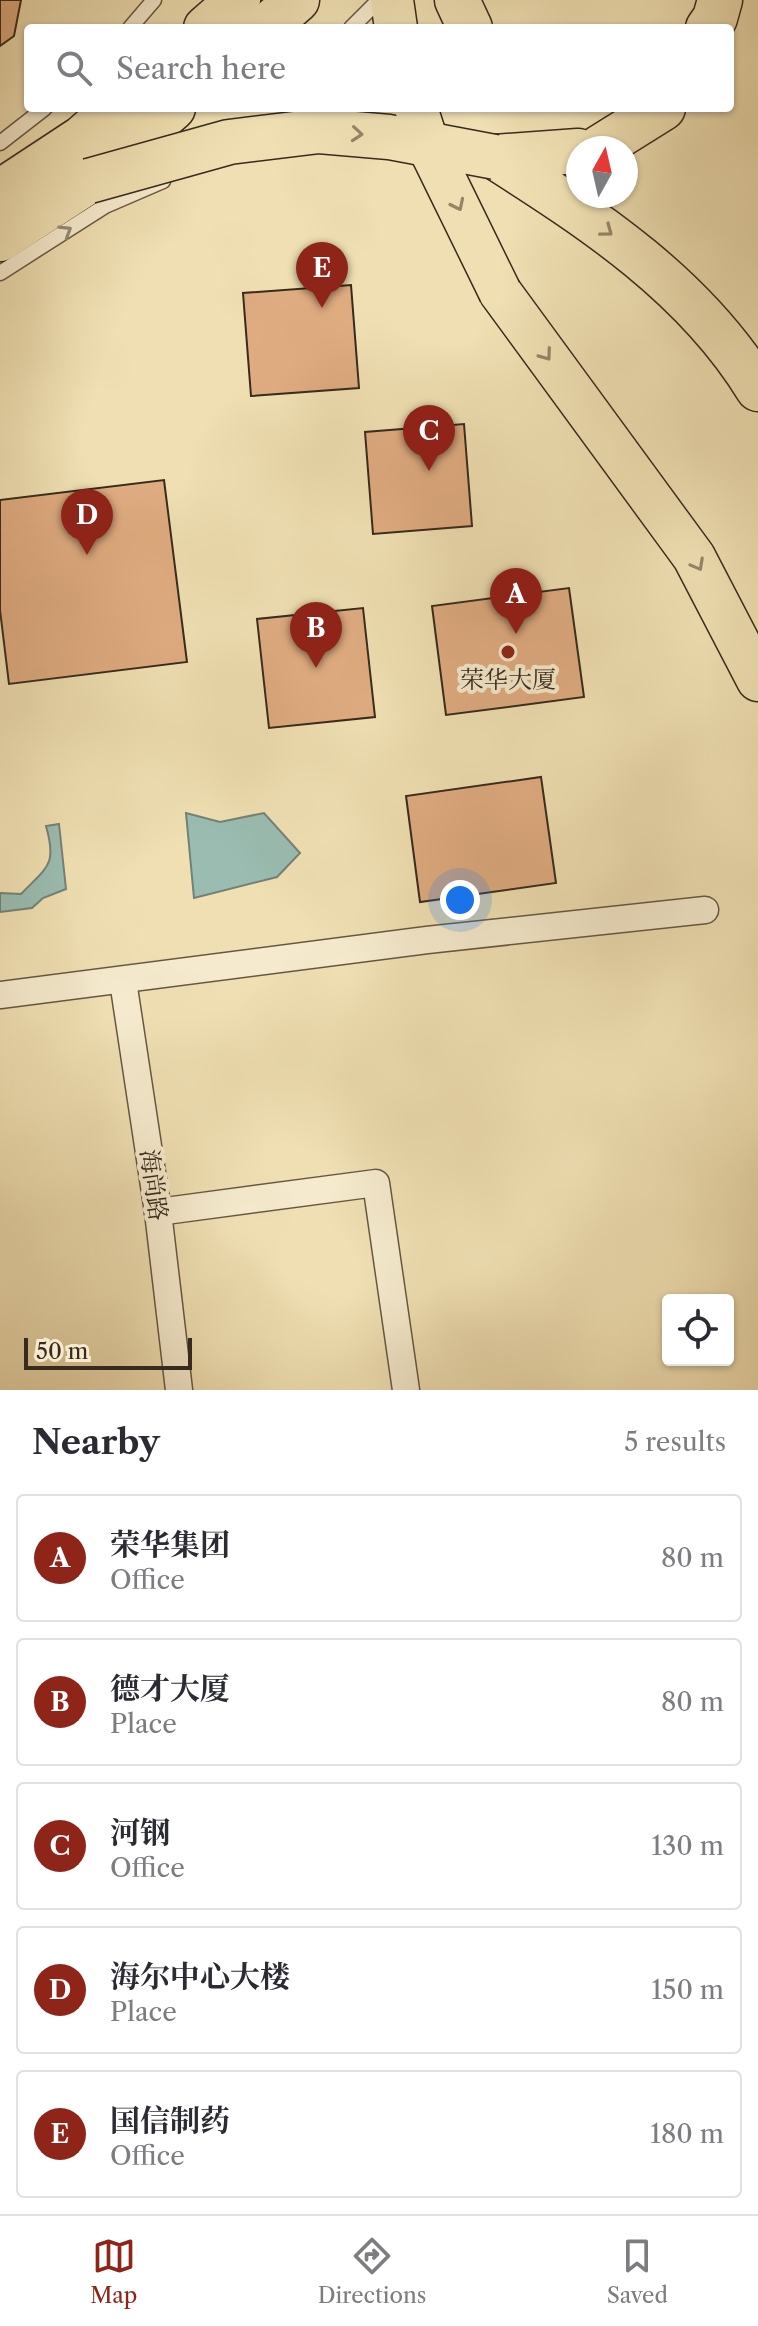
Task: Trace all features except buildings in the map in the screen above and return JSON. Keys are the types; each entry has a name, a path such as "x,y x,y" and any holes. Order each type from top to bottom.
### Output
{"highway":[{"path":"178,24 199,0"},
{"path":"211,24 238,0"},
{"path":"270,24 297,0"},
{"path":"457,0 468,24"},
{"path":"711,24 720,0"},
{"path":"729,24 738,0"},
{"path":"0,239 89,181 168,112"},
{"path":"618,136 657,112"},
{"path":"0,192 94,123"},
{"path":"89,181 229,142 319,131 389,137 495,157 566,152"},
{"path":"495,157 585,214 651,265 714,330 758,389"}],"main road":[{"path":"392,0 395,24"},
{"path":"417,112 428,145 500,292 694,557 758,680"}],"street":[{"path":"0,995 427,940 705,910"},
{"name":"海尚路","path":"123,981 158,1212 179,1390"},
{"path":"158,1212 376,1183 406,1390"}],"lane":[{"path":"133,24 154,0"},
{"path":"355,24 379,0"},
{"path":"0,143 40,112"},
{"path":"200,166 236,154 299,144 307,122"},
{"path":"0,273 105,206 174,176"}],"water":[{"path":"186,813 220,822 264,813 300,853 277,877 194,898"},
{"path":"59,824 66,889 43,898 32,908 0,912 0,893 21,894 44,870 51,849 46,826"}],"place":[{"name":"国信制药","path":"322,308"},
{"name":"河钢","path":"429,471"},
{"name":"海尔中心大楼","path":"87,555"},
{"name":"荣华集团","path":"516,634"},
{"name":"荣华大厦","path":"508,652"},
{"name":"德才大厦","path":"316,668"}]}
